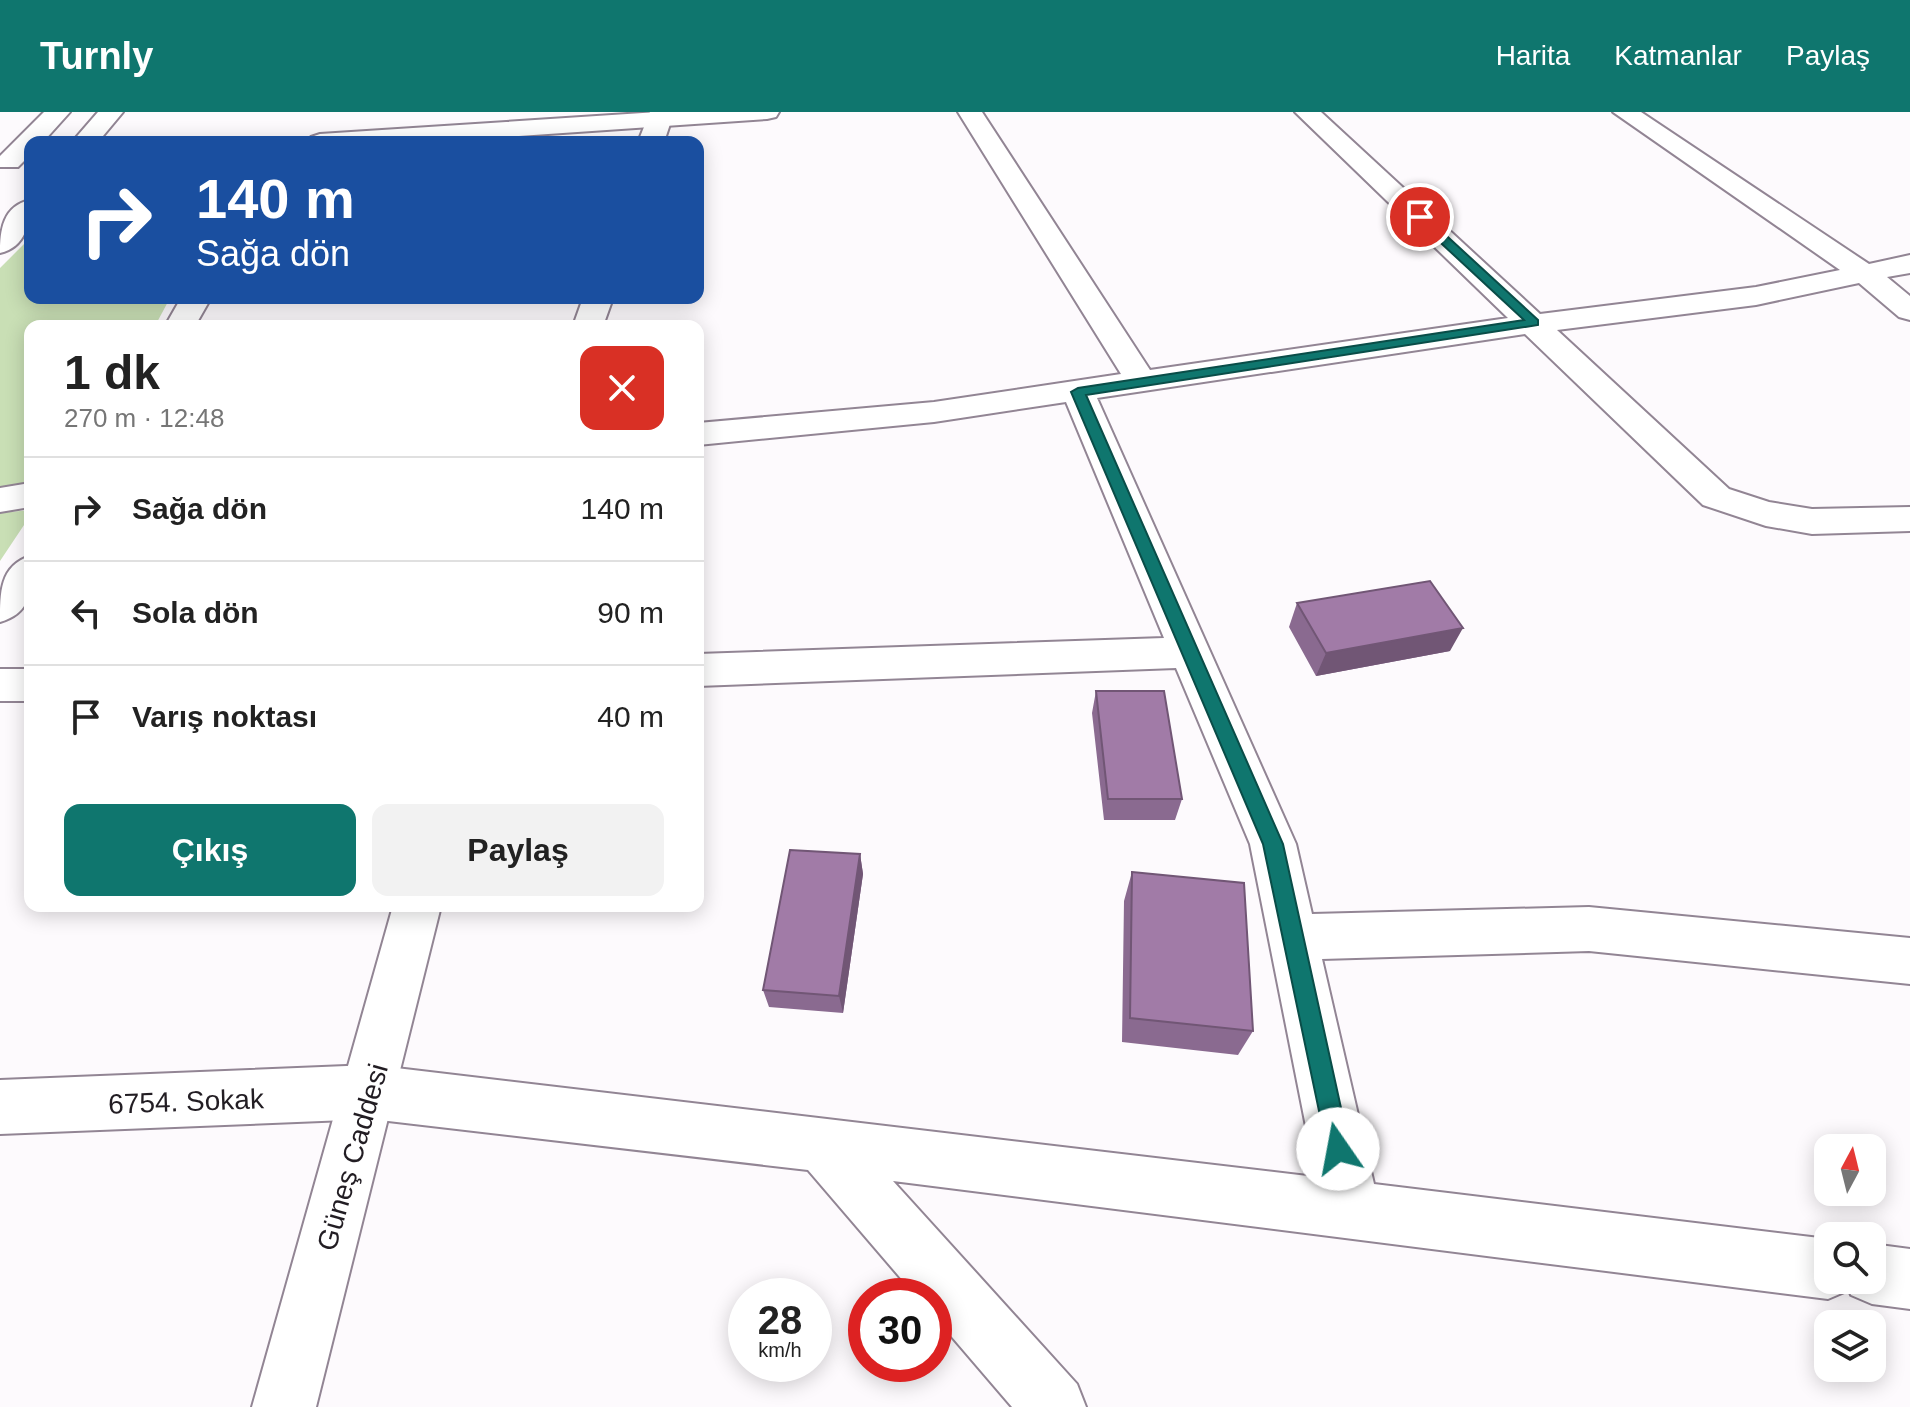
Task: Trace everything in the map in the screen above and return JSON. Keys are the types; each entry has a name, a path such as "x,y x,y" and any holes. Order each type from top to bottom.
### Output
{"street":[{"path":"36,136 58,112"},
{"path":"90,136 111,112"},
{"path":"439,136 657,125 767,112"},
{"path":"970,112 1141,381"},
{"path":"1307,112 1716,497 1796,522 1849,525 1910,519"},
{"path":"1625,112 1865,274 1910,311"},
{"path":"0,245 24,215"},
{"path":"704,433 934,412 1078,392 1534,323 1756,296 1910,264"},
{"path":"1078,392 1273,844 1351,1210"},
{"path":"0,500 24,496"},
{"path":"0,608 24,577"},
{"path":"704,670 1192,652"},
{"path":"0,685 24,685"},
{"name":"Güneş Caddesi","path":"284,1407 371,1092 416,912"},
{"path":"1293,937 1589,929 1910,961"},
{"name":"6754. Sokak","path":"0,1107 371,1092 822,1144 1814,1267"},
{"path":"822,1144 1054,1407"},
{"path":"1886,1276 1910,1279"}],"green space":[{"path":"24,244 24,304 167,304 158,320 24,320 24,488 0,491 0,268"},
{"path":"24,511 24,525 0,561 0,513"}],"building":[{"path":"1430,581 1463,628 1326,653 1297,603"},
{"path":"1096,691 1164,691 1182,799 1108,799"},
{"path":"790,850 860,854 839,996 763,990"},
{"path":"1132,872 1244,883 1253,1031 1130,1018"}],"route":[{"path":"1338,1149 1273,844 1078,392 1534,323 1420,217"}]}
